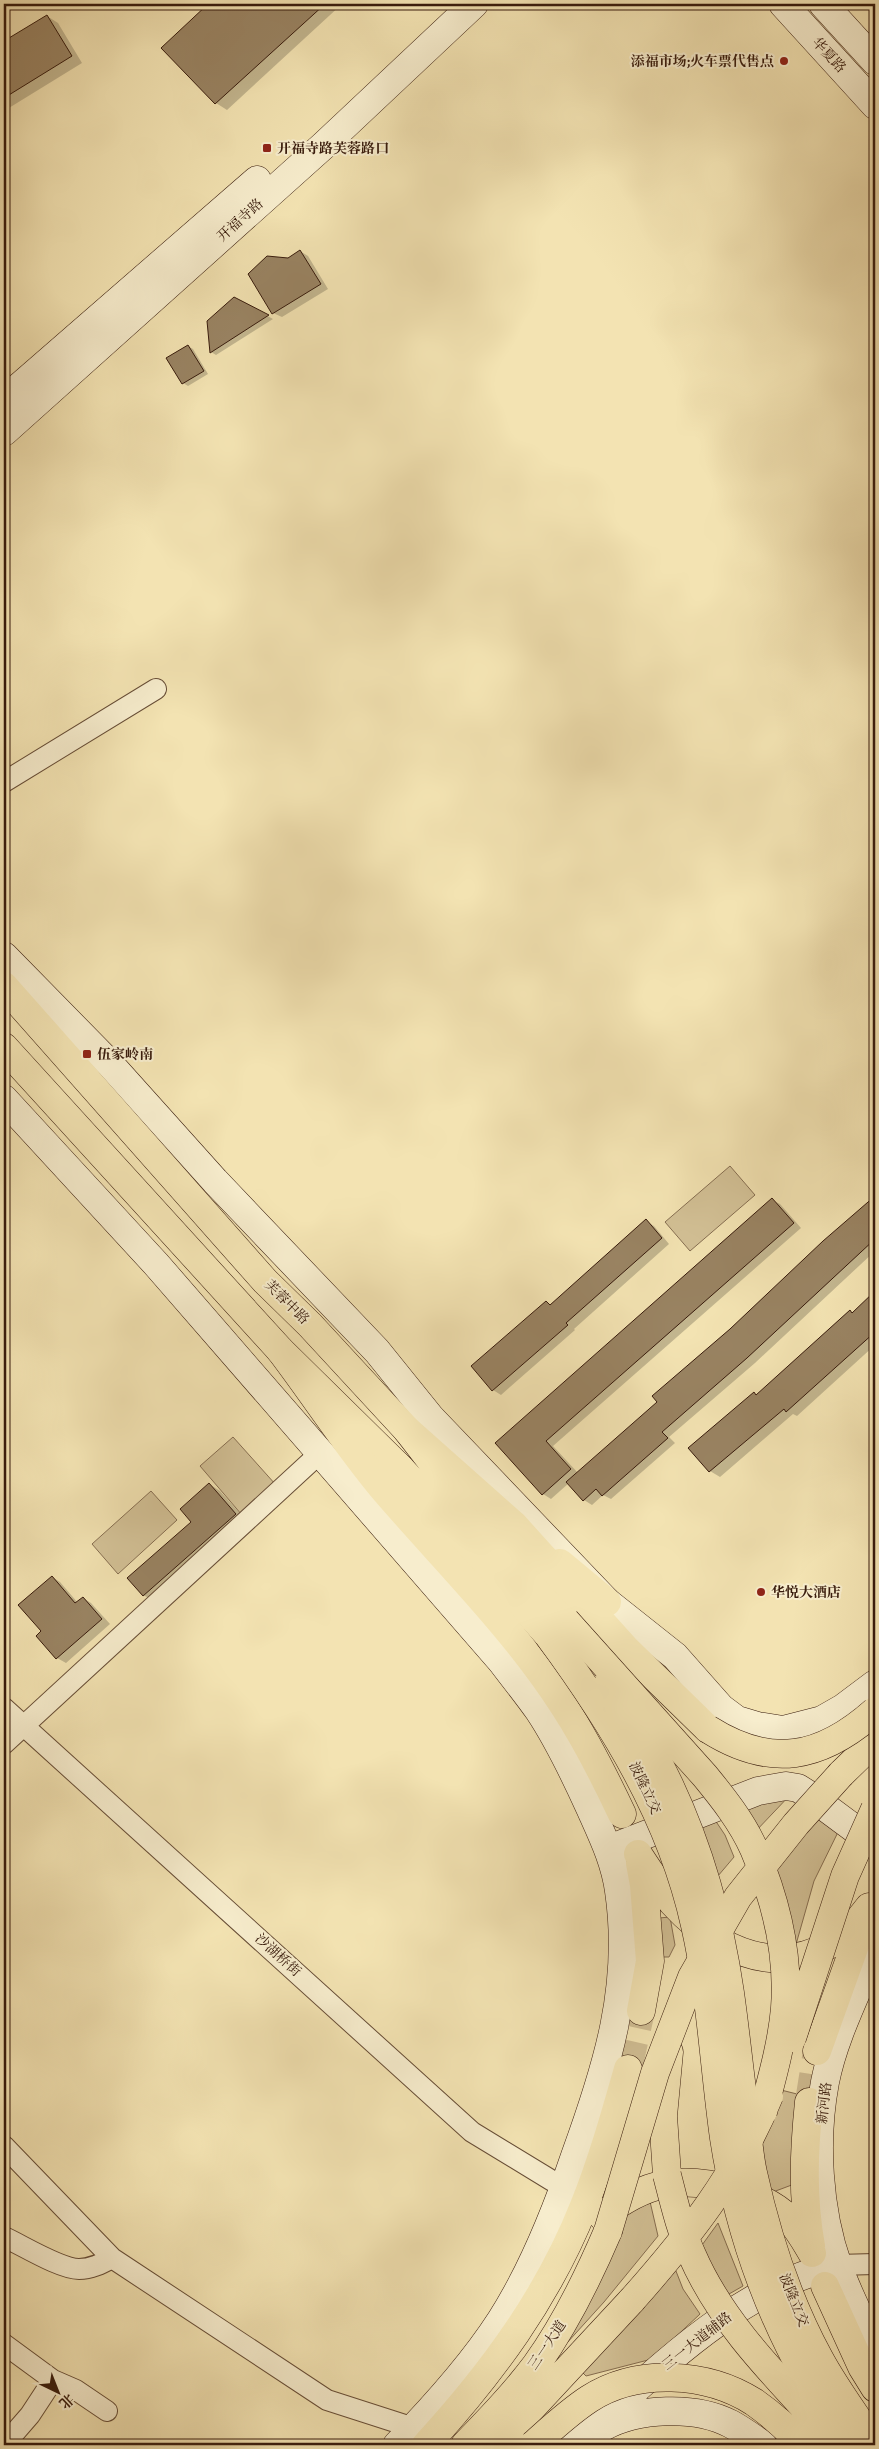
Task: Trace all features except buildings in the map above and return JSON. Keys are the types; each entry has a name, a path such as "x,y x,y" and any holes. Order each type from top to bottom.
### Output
{"main road":[{"name":"芙蓉中路","path":"4,986 265,1281 310,1325 407,1430 495,1543 557,1628"},
{"path":"4,1047 280,1350 402,1469 705,1776 723,1798 753,1848 775,1912 784,1965 783,2025 763,2112"},
{"path":"280,1350 383,1488 483,1600 532,1660 565,1707 592,1753 622,1814"},
{"path":"407,1430 514,1525 607,1602"},
{"path":"514,1525 625,1648 708,1729 726,1740 750,1750 776,1754 806,1752 831,1743 859,1726 875,1711"},
{"name":"波隆立交","path":"557,1628 617,1693 650,1745 692,1837 707,1886 724,1955 753,2171 770,2237 794,2305 820,2359 875,2444"},
{"name":"波隆立交","path":"557,1628 577,1674 625,1748 654,1805 679,1868 696,1925 708,2000 724,2138 737,2204 755,2264 776,2322 799,2369 849,2445"},
{"path":"839,2445 733,2324 714,2296 692,2256 677,2217 667,2175 663,2116 665,2079 673,2026 692,1977 738,1897 796,1824 841,1774 875,1741"},
{"path":"763,2112 797,2025 845,1876 875,1809"},
{"path":"640,2011 650,1962 644,1884 638,1854 662,1889 687,1916 726,1946 749,1956 768,1959 806,1956 829,1946 845,1935 872,1900"},
{"path":"817,2051 872,1900"},
{"name":"三一大道","path":"466,2445 536,2364 565,2320 589,2276 608,2231 640,2122 673,2026"},
{"path":"412,2440 489,2372 540,2296 584,2206 607,2140 628,2069"},
{"path":"566,2244 606,2213 650,2187 698,2181 753,2195 775,2208 799,2231 812,2253 804,2205 809,2102"},
{"name":"三一大道","path":"497,2445 666,2262 725,2184 763,2112"},
{"path":"831,2275 862,2367 875,2388"},
{"path":"533,2445 590,2398 638,2380 662,2378 688,2379 710,2384 740,2395 772,2416 802,2445"}],"street":[{"name":"开福寺路","path":"4,400 311,133 446,4"},
{"name":"开福寺路","path":"4,432 315,152 474,4"},
{"name":"华夏路","path":"783,4 875,105"},
{"path":"823,4 875,61"},
{"path":"4,782 156,689"},
{"path":"4,956 110,1064 215,1181 377,1351 432,1418 607,1602 674,1656 721,1708 737,1720 757,1726 783,1730 822,1720 843,1708 875,1684"},
{"path":"4,1099 156,1264 319,1454 448,1598 502,1662 539,1712 580,1786 609,1849 619,1890 622,1932 618,2011 600,2085 564,2188 541,2243 501,2320 412,2440 327,2400 112,2258 4,2146"},
{"path":"4,1744 22,1725 319,1454"},
{"name":"沙湖桥街","path":"4,1708 472,2132 564,2188"},
{"path":"783,1730 786,1786"},
{"path":"609,1849 758,1791 786,1786 798,1788 809,1795 875,1844"},
{"name":"新河路","path":"875,1948 834,2052 826,2081 821,2114 822,2192 831,2275 875,2348"},
{"path":"4,2237 54,2261 78,2269 98,2266 112,2258"},
{"path":"831,2275 875,2264"},
{"name":"三一大道辅路","path":"574,2445 673,2357 737,2310 797,2277 831,2275"},
{"path":"4,2344 53,2380 76,2390 107,2411"},
{"path":"4,2445 30,2415 53,2380"},
{"path":"574,2445 616,2420 639,2414 670,2411 701,2414 729,2423 763,2445"}],"shaded area":[{"path":"730,1166 755,1195 690,1251 665,1222"},
{"path":"233,1437 276,1485 242,1515 200,1466"},
{"path":"151,1491 177,1520 118,1574 92,1544"},
{"path":"792,1793 754,1833 736,1803"},
{"path":"819,1808 842,1824 814,1881 793,1955 769,1875"},
{"path":"711,1814 725,1835 734,1857 712,1883 691,1823"},
{"path":"670,1917 675,1945 669,1957 662,1957 659,1918"},
{"path":"781,2090 797,2094 802,2104 797,2183 765,2195 755,2150"},
{"path":"648,2193 658,2236 604,2302 566,2344 623,2206"},
{"path":"718,2223 743,2286 722,2298 697,2252"},
{"path":"674,2266 683,2289 700,2314 652,2359 586,2376 579,2369"}],"tunnel":[{"path":"628,2069 641,2011"},
{"path":"809,2102 817,2051"}],"place":[{"name":"添福市场;火车票代售点","path":"784,61"},
{"name":"开福寺路芙蓉路口","path":"267,148"},
{"name":"伍家岭南","path":"87,1054"},
{"name":"华悦大酒店","path":"761,1592"}]}
